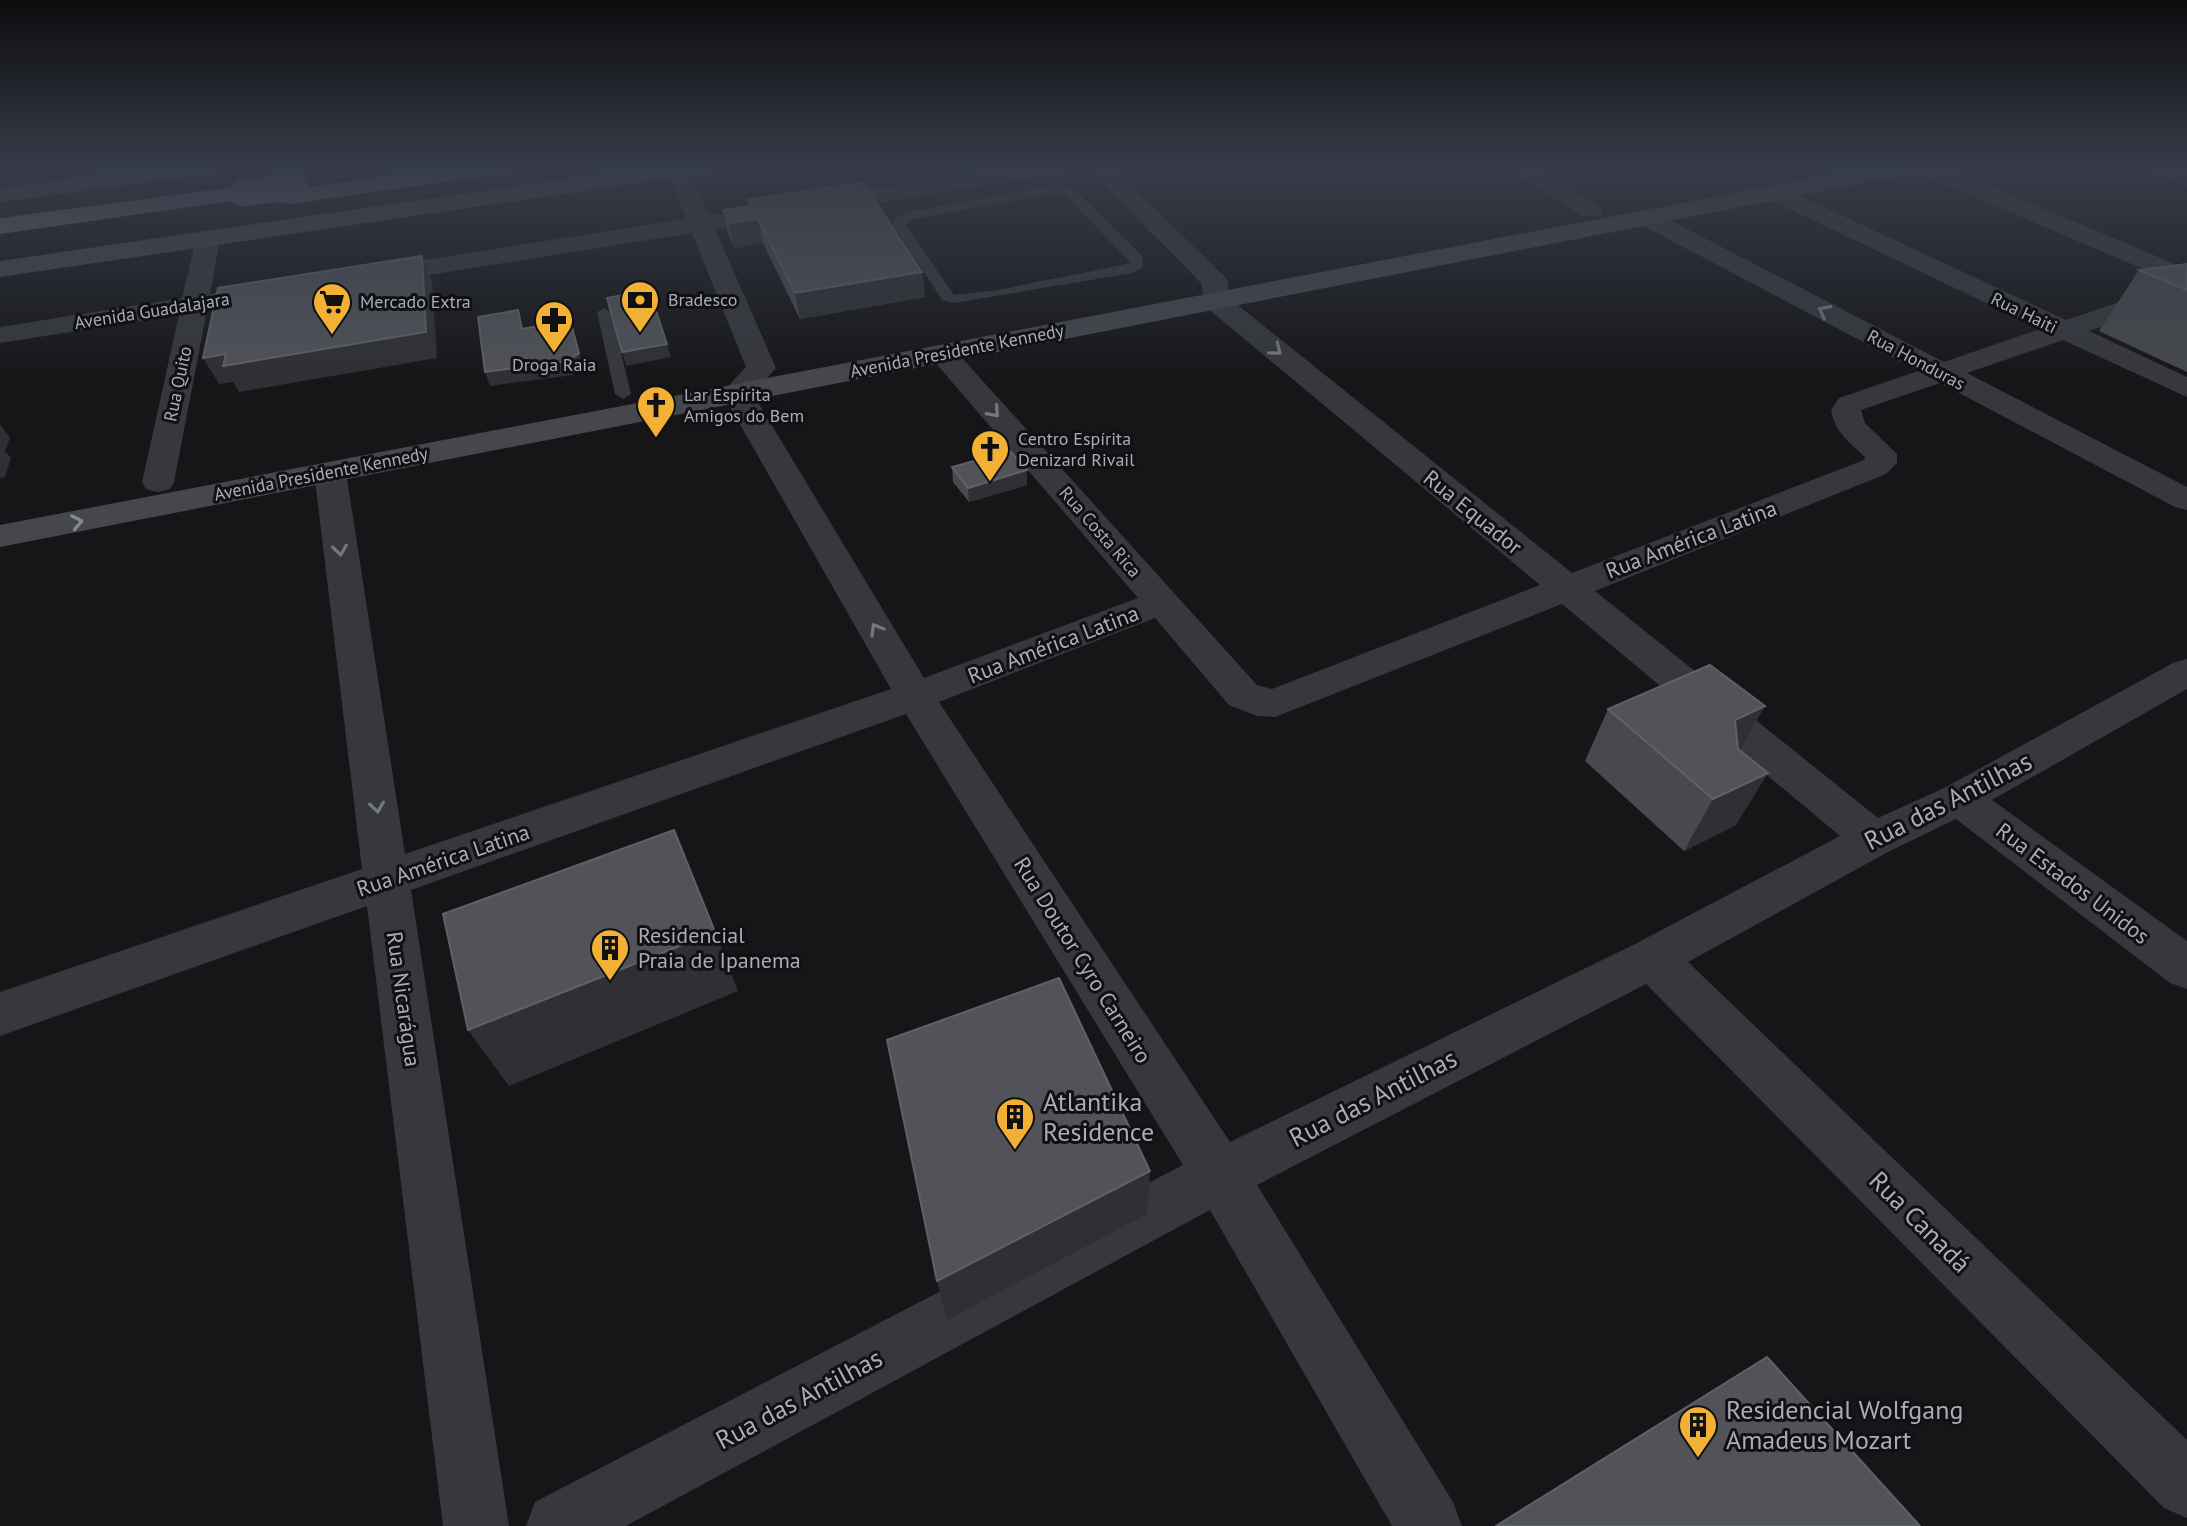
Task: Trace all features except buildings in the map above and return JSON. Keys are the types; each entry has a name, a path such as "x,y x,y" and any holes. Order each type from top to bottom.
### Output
{"main road":[{"path":"0,269 220,237"},
{"name":"Avenida Presidente Kennedy","path":"0,536 943,354 1470,237"},
{"name":"Avenida Presidente Kennedy","path":"0,512 761,368 1535,237"}],"street":[{"path":"348,280 617,237"},
{"path":"706,237 761,368 737,393"},
{"name":"Rua Equador","path":"1164,237 1216,292 1566,588 1874,839"},
{"name":"Rua Honduras","path":"1683,237 2187,500"},
{"name":"Rua Haiti","path":"1867,237 2187,388"},
{"path":"2090,237 2187,278"},
{"name":"Rua Quito","path":"158,482 208,239"},
{"name":"Avenida Guadalajara","path":"0,335 302,287"},
{"name":"Rua América Latina","path":"0,1014 915,696 1162,602 1243,695 1257,702 1275,703 1875,467 1881,463 1881,454 1848,422 1846,410 1850,404 2065,333 2187,288"},
{"name":"Rua Costa Rica","path":"943,354 1162,602"},
{"name":"Rua Doutor Cyro Carneiro","path":"737,393 915,696 1220,1175 1429,1526"},
{"name":"Rua Nicarágua","path":"330,472 476,1526"},
{"name":"Rua das Antilhas","path":"559,1526 1220,1175 1652,958 1874,839 1959,799 2187,672"},
{"name":"Rua Estados Unidos","path":"1959,799 2187,968"},
{"name":"Rua Canadá","path":"1652,958 2187,1485"}],"lane":[{"path":"908,237 947,297 962,299 1132,269 1138,260 1115,237"},
{"path":"604,312 623,394"}],"place":[{"name":"Bradesco","path":"640,334"},
{"name":"Mercado Extra","path":"332,336"},
{"name":"Droga Raia","path":"554,354"},
{"name":"Lar Espírita Amigos do Bem","path":"656,439"},
{"name":"Centro Espírita Denizard Rivail","path":"990,483"},
{"name":"Residencial Praia de Ipanema","path":"610,982"},
{"name":"Atlantika Residence","path":"1015,1151"},
{"name":"Residencial Wolfgang Amadeus Mozart","path":"1698,1459"}]}
